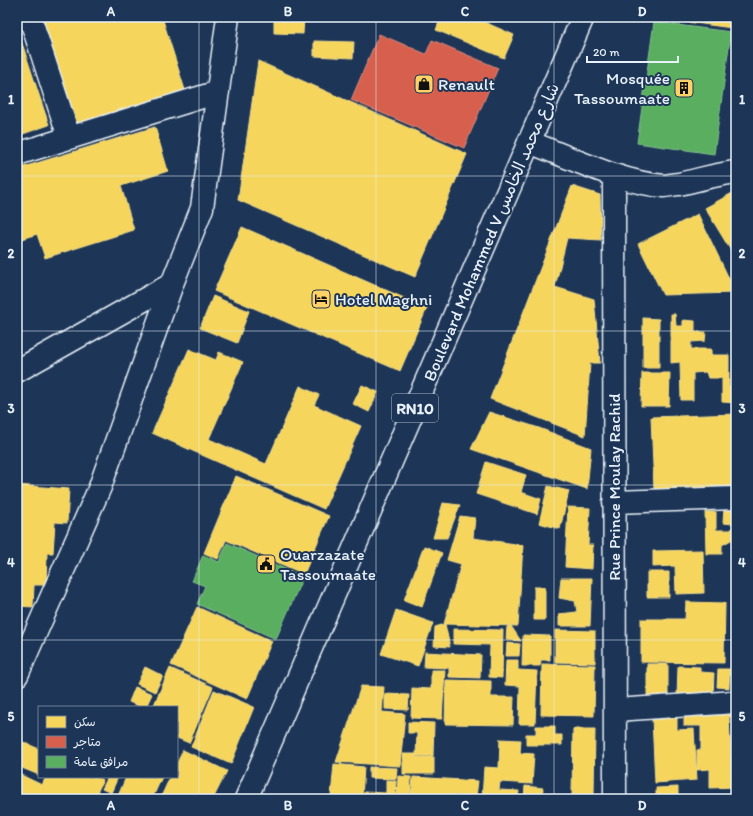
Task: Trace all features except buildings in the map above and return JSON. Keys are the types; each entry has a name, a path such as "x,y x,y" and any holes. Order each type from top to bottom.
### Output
{"street":[{"path":"30,17 69,138"},
{"path":"17,675 22,650 100,487 172,284 202,208 228,17"},
{"name":"Boulevard Mohammed V شارع محمد الخامس","path":"246,799 583,17"},
{"path":"17,154 218,92"},
{"path":"529,142 614,175 664,186 736,172"},
{"name":"Rue Prince Moulay Rachid","path":"614,175 615,799"},
{"path":"17,369 172,284"},
{"path":"614,502 736,498"},
{"path":"615,710 736,702"}],"place":[{"name":"Renault","path":"424,84"},
{"name":"Mosquée Tassoumaate","path":"684,88"},
{"name":"Hotel Maghni","path":"321,299"},
{"name":"Ouarzazate Tassoumaate","path":"266,564"}]}
